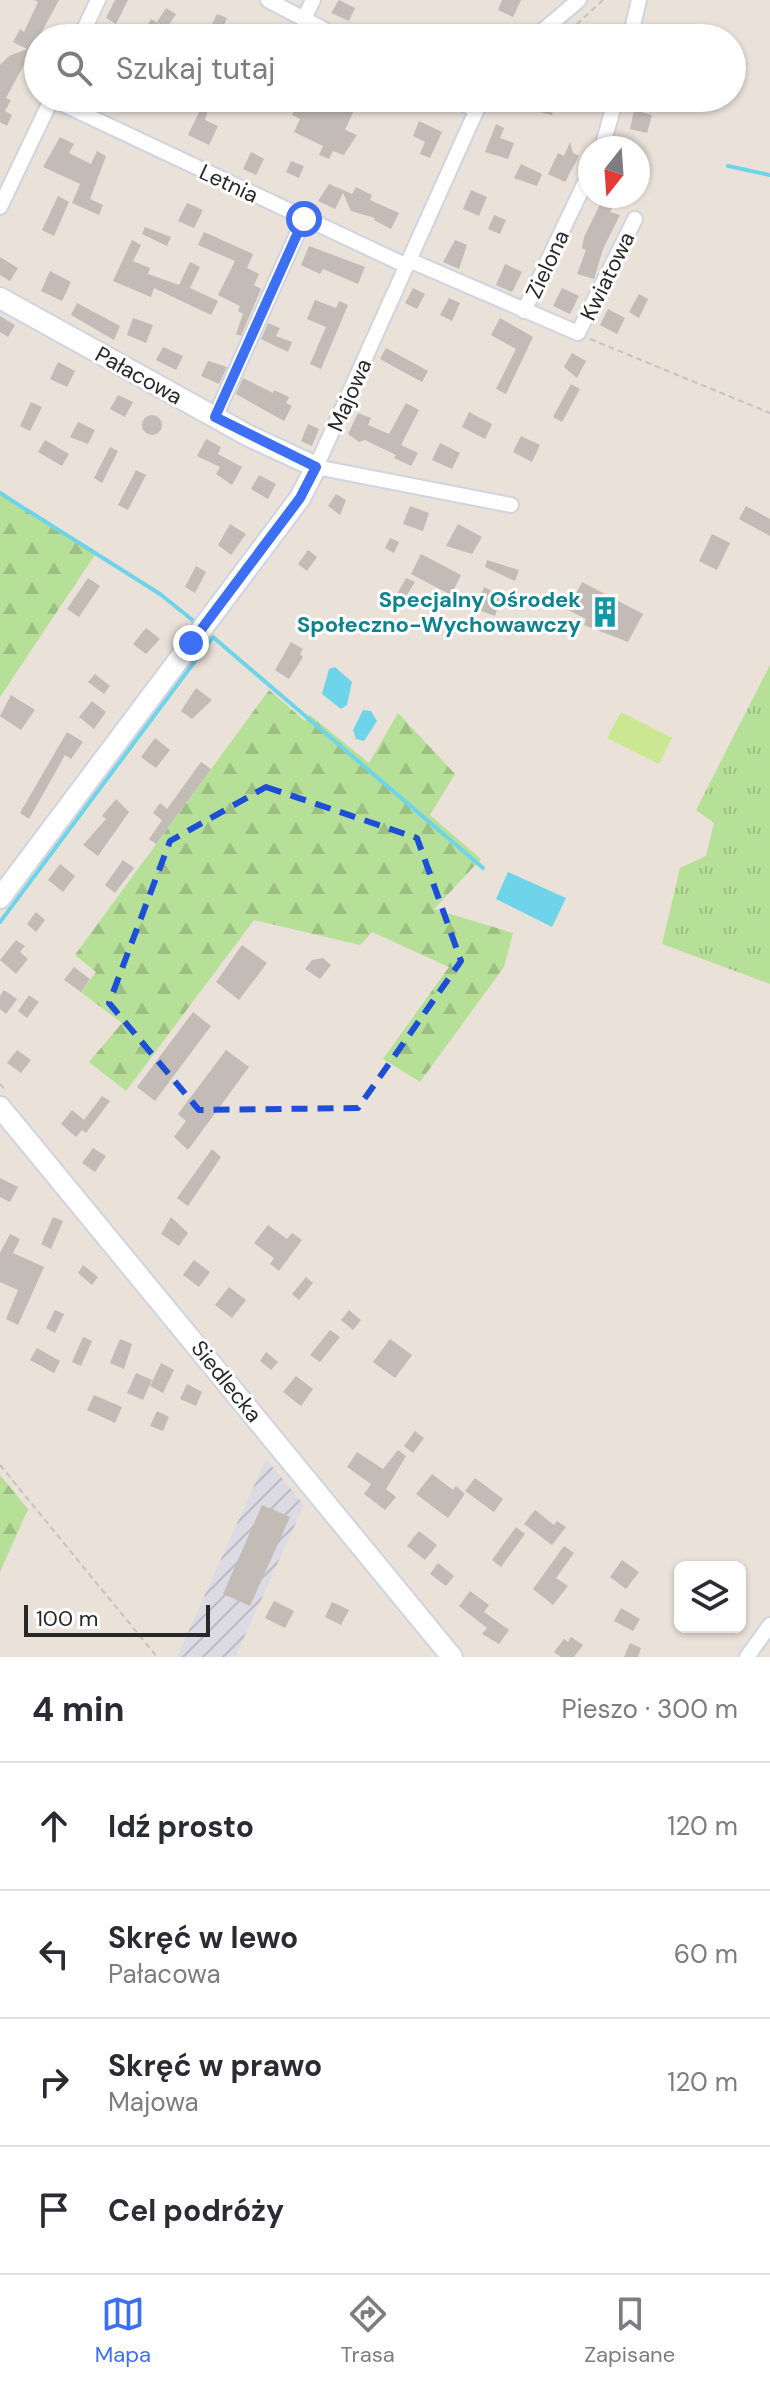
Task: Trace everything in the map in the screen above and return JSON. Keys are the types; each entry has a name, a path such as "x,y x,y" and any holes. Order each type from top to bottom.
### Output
{"street":[{"path":"87,24 98,0"},
{"path":"268,0 313,24"},
{"path":"304,19 313,0"},
{"path":"551,24 579,0"},
{"path":"633,24 639,0"},
{"path":"0,207 45,112"},
{"name":"Letnia","path":"81,112 304,219 578,333"},
{"name":"Majowa","path":"0,898 300,498 475,112"},
{"path":"605,136 612,112"},
{"name":"Zielona","path":"524,311 578,197"},
{"path":"215,417 304,219"},
{"name":"Kwiatowa","path":"578,333 635,219"},
{"name":"Pałacowa","path":"0,298 215,417 316,467 511,505"},
{"name":"Siedlecka","path":"0,1107 452,1657"},
{"path":"747,1657 770,1625"}],"path":[{"path":"577,24 603,0"},
{"path":"578,333 770,413"},
{"path":"0,1465 157,1657"}],"highlighted area":[{"path":"266,787 417,838 461,961 358,1108 199,1110 109,1003 170,841"}],"shaded area":[{"path":"266,1459 304,1505 235,1657 177,1657"}],"green space":[{"path":"0,491 96,553 0,697"},
{"path":"770,665 770,984 662,944 680,868 706,856 714,823 696,810"},
{"path":"269,690 305,721 310,715 369,763 398,713 455,774 430,815 481,859 434,909 513,933 504,967 420,1082 383,1059 449,967 372,932 360,945 254,920 126,1091 89,1062 122,1023 81,992 96,972 75,955"},
{"path":"621,712 672,738 659,764 607,738"},
{"path":"0,1475 28,1509 0,1572"}],"water":[{"path":"335,667 352,682 347,705 341,709 322,694 329,669"},
{"path":"363,710 371,711 377,721 364,741 356,739 353,730"},
{"path":"508,872 566,898 552,927 496,899"}],"building":[{"path":"34,0 59,0 46,24 28,24 38,2"},
{"path":"115,0 128,0 116,24 106,18"},
{"path":"339,0 355,8 349,21 331,13"},
{"path":"502,0 521,0 513,17 498,10"},
{"path":"166,8 176,14 170,24 157,22"},
{"path":"217,14 227,18 224,24 212,24"},
{"path":"20,29 24,32 24,48 13,42"},
{"path":"24,50 24,65 6,98 11,100 5,111 12,115 7,126 0,122 0,65 9,56"},
{"path":"199,112 207,112 205,120 218,126 209,145 188,135"},
{"path":"294,112 353,112 345,130 357,135 344,155 333,151 329,159 319,155 323,146 294,132 300,119 292,115"},
{"path":"634,112 652,115 647,133 630,129"},
{"path":"419,121 442,132 430,158 420,154 425,142 413,136"},
{"path":"496,124 504,128 500,138 514,143 508,159 485,152"},
{"path":"60,137 74,144 69,153 91,164 97,151 106,156 90,199 103,205 99,215 72,203 80,184 43,167"},
{"path":"570,142 578,158 565,182 548,174 558,153 564,156"},
{"path":"251,152 264,159 256,175 243,169"},
{"path":"291,161 304,166 299,178 286,172"},
{"path":"521,164 542,174 537,186 514,178"},
{"path":"329,184 352,194 356,187 372,195 370,200 399,213 391,229 375,218 351,211 343,193 335,209 318,201"},
{"path":"471,190 487,197 479,216 463,209"},
{"path":"58,196 69,202 54,236 42,230"},
{"path":"187,203 203,210 194,228 178,221"},
{"path":"598,208 612,208 610,212 620,215 603,249 594,279 577,274 586,250 582,248"},
{"path":"494,215 506,220 500,234 488,229"},
{"path":"145,227 171,237 167,246 142,234"},
{"path":"204,232 253,254 247,268 259,274 254,285 261,289 241,336 236,334 243,314 238,311 240,306 218,295 235,261 198,245"},
{"path":"132,240 141,245 133,261 150,268 148,274 179,285 190,262 200,267 190,288 218,301 211,315 154,288 151,297 113,281"},
{"path":"455,240 467,245 459,269 443,262"},
{"path":"309,246 365,267 358,284 323,269 320,274 301,265"},
{"path":"0,257 18,268 10,281 0,275"},
{"path":"505,264 522,272 512,292 496,285"},
{"path":"50,271 71,282 62,301 41,291"},
{"path":"413,288 425,294 417,309 405,303"},
{"path":"562,288 579,296 570,314 553,306"},
{"path":"639,294 648,299 639,318 629,312"},
{"path":"449,298 460,303 452,321 440,315"},
{"path":"315,300 336,308 339,301 348,305 321,369 310,364 326,327 307,319"},
{"path":"77,303 120,326 114,340 71,315"},
{"path":"608,309 625,318 617,334 600,325"},
{"path":"0,316 15,325 8,337 0,332"},
{"path":"133,318 153,325 146,343 127,335"},
{"path":"500,318 533,337 506,394 496,389 516,349 491,335"},
{"path":"268,323 280,328 276,336 292,342 288,352 261,339"},
{"path":"163,347 183,356 176,370 156,360"},
{"path":"386,348 428,371 422,382 380,359"},
{"path":"572,353 586,361 577,378 564,367"},
{"path":"208,361 227,367 219,384 201,376"},
{"path":"58,362 75,371 67,387 50,379"},
{"path":"243,378 273,393 274,390 289,397 286,403 292,406 284,421 236,394"},
{"path":"571,384 580,389 562,422 553,417"},
{"path":"118,395 133,402 125,417 110,409"},
{"path":"31,402 42,407 30,431 20,426"},
{"path":"406,403 419,410 401,445 418,453 411,466 394,458 396,455 365,440 359,442 348,434 358,413 371,418 368,425 389,434"},
{"path":"469,412 492,424 485,439 462,427"},
{"path":"152,415 159,418 162,425 159,432 152,435 145,432 142,425 145,418"},
{"path":"78,422 95,430 88,444 70,437"},
{"path":"308,424 319,429 312,446 301,441"},
{"path":"521,436 540,445 532,462 513,452"},
{"path":"206,439 221,447 218,454 242,467 232,485 216,474 220,467 197,456"},
{"path":"45,440 69,454 62,466 38,452"},
{"path":"440,443 460,453 452,469 432,460"},
{"path":"110,447 118,451 102,483 94,478"},
{"path":"136,470 146,475 128,510 118,505"},
{"path":"259,475 276,484 268,499 251,489"},
{"path":"336,494 346,500 340,515 328,506"},
{"path":"410,506 429,513 423,531 403,524"},
{"path":"746,506 770,519 770,536 739,519"},
{"path":"230,524 246,534 231,555 218,545"},
{"path":"458,524 482,537 472,554 446,546"},
{"path":"712,534 730,543 717,570 699,561"},
{"path":"390,538 399,542 394,553 385,548"},
{"path":"308,550 317,557 307,571 298,564"},
{"path":"421,554 461,575 451,595 411,574"},
{"path":"487,560 519,570 515,581 485,567"},
{"path":"196,566 206,572 195,593 185,587"},
{"path":"88,578 100,586 79,617 67,609"},
{"path":"406,578 415,582 405,598 397,594"},
{"name":"Specjalny Ośrodek Społeczno-Wychowawczy","path":"582,582 643,614 628,642 584,625 586,619 568,610"},
{"path":"484,587 502,596 495,616 476,609"},
{"path":"146,628 160,639 146,654 133,644"},
{"path":"291,642 303,649 300,654 303,657 289,679 275,670"},
{"path":"95,674 110,686 104,694 88,682"},
{"path":"196,688 212,700 192,719 181,711"},
{"path":"11,695 35,710 21,730 0,716"},
{"path":"92,701 106,712 94,729 79,717"},
{"path":"67,732 83,742 71,759 65,755 29,819 20,813"},
{"path":"155,738 170,750 156,768 141,757"},
{"path":"201,762 211,769 156,844 149,839 162,820 153,813 160,803 167,809"},
{"path":"116,799 129,812 98,856 83,845 106,819 102,816"},
{"path":"123,860 134,868 115,893 105,885"},
{"path":"60,864 75,876 63,892 48,880"},
{"path":"36,912 45,920 36,932 27,924"},
{"path":"16,940 25,946 20,952 28,959 16,974 0,960"},
{"path":"242,945 267,963 239,1000 216,982"},
{"path":"323,958 331,965 320,979 305,969 312,960"},
{"path":"74,967 90,979 81,992 64,980"},
{"path":"4,990 17,999 6,1014 0,1009 0,996"},
{"path":"29,995 39,1002 27,1018 18,1011"},
{"path":"193,1012 211,1026 155,1101 137,1087"},
{"path":"17,1050 31,1060 21,1073 7,1063"},
{"path":"226,1050 249,1067 188,1150 174,1137 186,1121 178,1114"},
{"path":"102,1096 110,1101 86,1133 82,1130 76,1137 61,1124 72,1110 84,1120"},
{"path":"93,1148 106,1156 95,1172 82,1163"},
{"path":"212,1149 221,1157 188,1206 177,1198"},
{"path":"0,1178 18,1187 10,1202 0,1197"},
{"path":"53,1217 63,1221 51,1249 41,1244"},
{"path":"171,1217 188,1233 179,1246 161,1234"},
{"path":"268,1225 287,1239 292,1233 302,1240 279,1271 270,1264 274,1258 254,1243"},
{"path":"10,1234 20,1239 13,1253 44,1267 18,1325 6,1319 18,1290 0,1282 0,1253"},
{"path":"194,1260 210,1272 199,1287 183,1275"},
{"path":"83,1265 98,1277 92,1285 78,1273"},
{"path":"306,1277 313,1283 299,1300 292,1294"},
{"path":"229,1287 246,1300 232,1318 215,1305"},
{"path":"55,1310 64,1314 55,1333 46,1328"},
{"path":"349,1310 361,1320 353,1330 341,1320"},
{"path":"330,1330 340,1337 320,1362 310,1355"},
{"path":"83,1337 92,1341 81,1366 72,1362"},
{"path":"120,1339 132,1344 124,1369 110,1363"},
{"path":"390,1339 412,1355 395,1378 373,1362"},
{"path":"37,1348 60,1361 54,1373 30,1360"},
{"path":"266,1352 278,1362 271,1370 260,1361"},
{"path":"161,1363 174,1370 163,1393 150,1386"},
{"path":"136,1373 152,1380 143,1400 127,1393"},
{"path":"296,1376 313,1389 301,1406 283,1392"},
{"path":"187,1384 202,1392 196,1406 180,1399"},
{"path":"94,1395 122,1407 115,1423 87,1410"},
{"path":"157,1411 169,1417 163,1431 150,1426"},
{"path":"415,1431 424,1438 413,1453 404,1446"},
{"path":"398,1450 406,1456 386,1489 396,1497 385,1510 364,1494 371,1484 347,1467 357,1452 383,1469"},
{"path":"432,1474 453,1490 456,1486 465,1494 448,1518 416,1494"},
{"path":"475,1478 503,1499 494,1512 465,1491"},
{"path":"262,1505 290,1517 250,1606 223,1594"},
{"path":"535,1510 554,1525 557,1521 566,1527 552,1545 524,1524"},
{"path":"516,1527 525,1534 501,1567 492,1560"},
{"path":"419,1531 437,1545 425,1560 407,1546"},
{"path":"564,1546 574,1553 556,1578 568,1586 553,1605 533,1589"},
{"path":"622,1560 639,1572 626,1589 610,1577"},
{"path":"438,1563 454,1576 446,1586 430,1574"},
{"path":"470,1591 489,1605 484,1612 509,1630 499,1644 482,1634 487,1628 459,1606"},
{"path":"274,1601 294,1611 285,1628 265,1618"},
{"path":"332,1602 349,1610 341,1625 325,1617"},
{"path":"621,1608 640,1619 633,1631 614,1621"},
{"path":"571,1637 583,1645 574,1657 561,1657 554,1652 564,1639 568,1642"},
{"path":"630,1643 641,1648 638,1657 624,1657"}],"waterway":[{"path":"728,166 770,175"},
{"path":"0,493 160,594 195,622 193,624"},
{"path":"0,922 213,637 483,868"}],"place":[{"name":"Specjalny Ośrodek Społeczno-Wychowawczy","path":"605,612"}],"route":[{"path":"191,643 300,498 316,467 215,417 304,219"}]}
